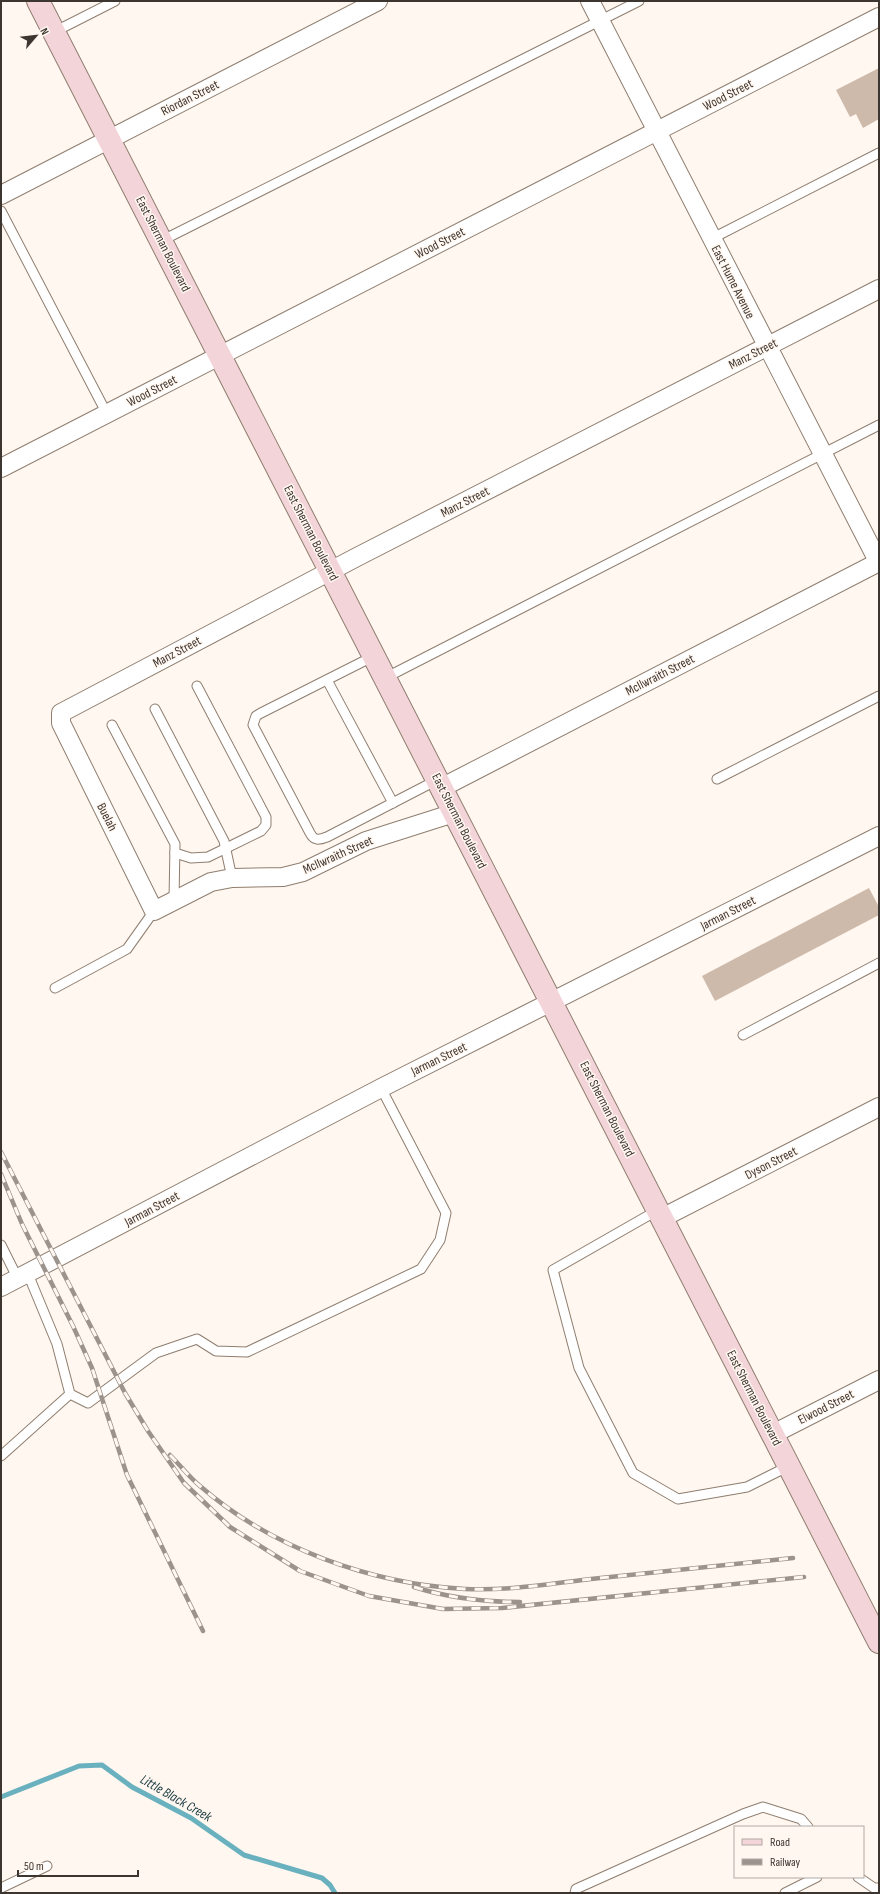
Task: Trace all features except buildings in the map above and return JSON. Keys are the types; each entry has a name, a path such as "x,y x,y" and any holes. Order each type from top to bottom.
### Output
{"main road":[{"name":"East Sherman Boulevard","path":"38,1 879,1642"}],"street":[{"name":"Riordan Street","path":"1,195 378,1"},
{"name":"East Hume Avenue","path":"590,1 656,132 879,562"},
{"name":"Wood Street","path":"1,468 879,17"},
{"name":"Manz Street","path":"60,723 61,713 330,571 879,289"},
{"name":"McIlwraith Street","path":"439,784 879,562"},
{"name":"Buelah","path":"60,723 154,911"},
{"name":"McIlwraith Street","path":"154,911 211,882 232,878 283,877 303,872 366,841 454,813"},
{"name":"Jarman Street","path":"1,1287 381,1088 552,1003 879,836"},
{"name":"Dyson Street","path":"660,1214 879,1107"},
{"name":"Elwood Street","path":"773,1434 879,1380"}],"lane":[{"path":"54,32 115,1"},
{"path":"161,241 639,1"},
{"path":"711,238 879,152"},
{"path":"1,211 107,414"},
{"path":"385,678 879,425"},
{"path":"374,656 256,716 253,725 312,838 318,840 327,837 393,803 439,784"},
{"path":"327,680 393,803"},
{"path":"175,853 191,858 208,857 261,831 266,825 266,817 197,686"},
{"path":"717,779 879,696"},
{"path":"155,709 224,841 232,878"},
{"path":"112,725 175,844 174,900"},
{"path":"55,988 127,949 154,911"},
{"path":"742,1035 879,963"},
{"path":"1,1245 23,1276 57,1344 70,1394 88,1403 156,1353 197,1339 216,1351 246,1352 421,1268 440,1240 446,1213 381,1088"},
{"path":"660,1214 553,1270 580,1368 607,1423 633,1473 678,1499 747,1487 789,1466"},
{"path":"1,1456 70,1394"},
{"path":"575,1893 576,1889 743,1814 763,1807 801,1819 807,1826"},
{"path":"1,1888 47,1866"},
{"path":"785,1893 815,1878"},
{"path":"859,1878 874,1888 879,1888"}],"waterway":[{"name":"Little Black Creek","path":"1,1797 79,1766 102,1765 132,1787 191,1818 244,1855 322,1878 330,1885 335,1893"}],"railway":[{"path":"1,1152 125,1393 148,1431 184,1483 230,1527 300,1571 369,1596 443,1609 502,1608 804,1577"},
{"path":"1,1174 22,1224 73,1326 92,1368 127,1475 203,1631"},
{"path":"170,1455 188,1475 228,1508 258,1528 290,1545 359,1571 394,1580 430,1586 465,1589 513,1588 793,1558"},
{"path":"414,1587 466,1599 520,1602"}]}
